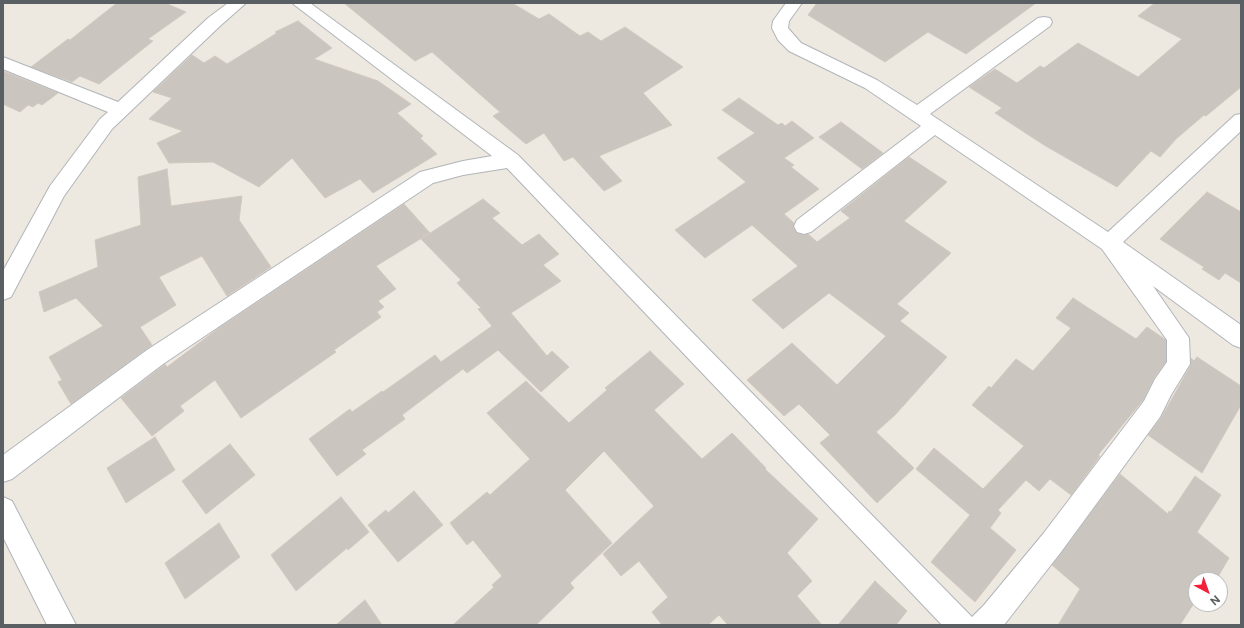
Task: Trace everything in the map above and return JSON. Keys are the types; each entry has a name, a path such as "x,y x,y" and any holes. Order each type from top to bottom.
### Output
{"street":[{"path":"3,291 57,191 106,124 214,22 238,3"},
{"path":"300,3 511,160 961,625"},
{"path":"794,3 781,21 780,28 784,36 795,47 871,84 935,125 1109,243 1241,338"},
{"path":"917,114 1044,22"},
{"path":"3,63 121,110"},
{"path":"1109,243 1241,120"},
{"path":"804,226 935,125"},
{"path":"3,470 155,357 427,177 463,168 511,160"},
{"path":"982,625 994,615 1057,537 1152,409 1163,387 1180,364 1178,338 1109,243"},
{"path":"3,510 62,625"}],"building":[{"path":"117,3 165,3 186,12 148,39 153,41 99,84 80,76 72,82 31,67 68,39 70,40"},
{"path":"344,3 512,3 539,19 549,14 580,36 588,32 601,41 625,27 683,67 643,93 672,125 599,156 622,181 604,191 573,157 564,161 544,133 526,144 493,116 500,112 432,52 415,61"},
{"path":"817,3 1036,3 966,54 928,32 885,62 808,15"},
{"path":"1155,3 1241,3 1241,87 1206,116 1204,115 1176,139 1160,157 1151,151 1117,187 1044,145 995,113 1002,108 969,87 995,69 1017,83 1040,66 1044,68 1078,43 1138,77 1182,39 1138,16"},
{"path":"298,21 332,48 314,59 378,81 411,104 397,113 423,136 420,138 437,154 373,193 360,179 325,198 292,158 259,187 213,162 169,163 157,143 183,131 149,119 172,98 153,92 192,55 204,63 215,56 227,64 277,33 275,32"},
{"path":"3,71 58,93 42,105 38,103 33,107 28,105 20,112 3,104"},
{"path":"739,98 778,125 782,123 785,126 792,121 814,138 784,158 794,165 791,167 819,189 784,214 794,223 793,227 797,233 804,235 808,234 817,242 850,218 841,211 909,157 947,182 904,221 951,253 897,304 909,313 900,321 947,357 895,415 876,432 914,468 877,503 820,443 830,435 799,404 784,416 747,380 792,343 837,385 886,336 829,293 783,329 752,300 798,266 752,225 705,258 675,230 746,182 717,158 755,133 722,110"},
{"path":"841,122 883,153 862,169 819,137"},
{"path":"167,169 171,206 242,196 239,220 271,267 227,296 202,256 159,277 176,305 140,327 152,345 71,404 58,382 62,380 49,357 103,326 76,298 44,312 39,292 98,267 95,240 141,225 138,177"},
{"path":"1207,192 1241,212 1241,283 1225,273 1219,280 1202,269 1204,267 1160,239"},
{"path":"483,199 500,213 492,218 522,245 539,234 559,254 543,265 561,281 511,313 547,356 552,351 569,367 541,392 498,350 467,373 463,369 402,415 405,419 362,450 366,454 337,476 309,439 350,409 352,412 435,355 441,362 492,326 478,309 481,308 457,283 461,280 421,239"},
{"path":"404,204 430,233 376,266 396,289 378,301 384,307 377,312 381,317 334,350 336,352 241,418 215,380 180,406 184,411 152,436 121,398 165,364 167,367 219,328"},
{"path":"1073,298 1136,339 1147,327 1166,340 1166,362 1154,378 1143,400 1098,455 1100,456 1071,495 1050,479 1039,491 1026,480 998,510 1001,513 990,528 1016,550 975,602 931,562 970,515 916,469 934,448 983,489 1024,446 972,405 989,386 991,388 1016,359 1033,371 1071,328 1056,318"},
{"path":"650,351 684,384 654,410 702,459 732,433 766,468 765,469 818,519 787,553 812,581 797,596 822,625 728,625 719,615 708,625 662,625 652,612 668,597 639,561 621,576 603,554 654,506 604,451 565,490 612,543 570,583 574,588 536,625 453,625 494,587 492,585 502,576 473,540 467,545 450,523 487,492 490,495 530,459 487,413 526,381 569,423 607,390 605,388"},
{"path":"1197,357 1241,386 1241,405 1202,473 1148,435 1161,418 1191,365 1191,358 1194,361"},
{"path":"155,437 175,470 126,503 107,468"},
{"path":"230,444 255,475 206,514 182,481"},
{"path":"1120,474 1168,514 1169,511 1171,512 1195,476 1221,495 1197,532 1229,558 1221,572 1188,572 1188,612 1180,625 1058,625 1080,589 1052,565"},
{"path":"414,491 443,525 398,562 368,525 386,510 388,513"},
{"path":"341,497 369,532 348,550 347,548 296,591 271,555"},
{"path":"219,523 240,557 185,599 165,563"},
{"path":"875,581 907,611 896,625 838,625"},
{"path":"365,600 382,625 336,625"}]}
